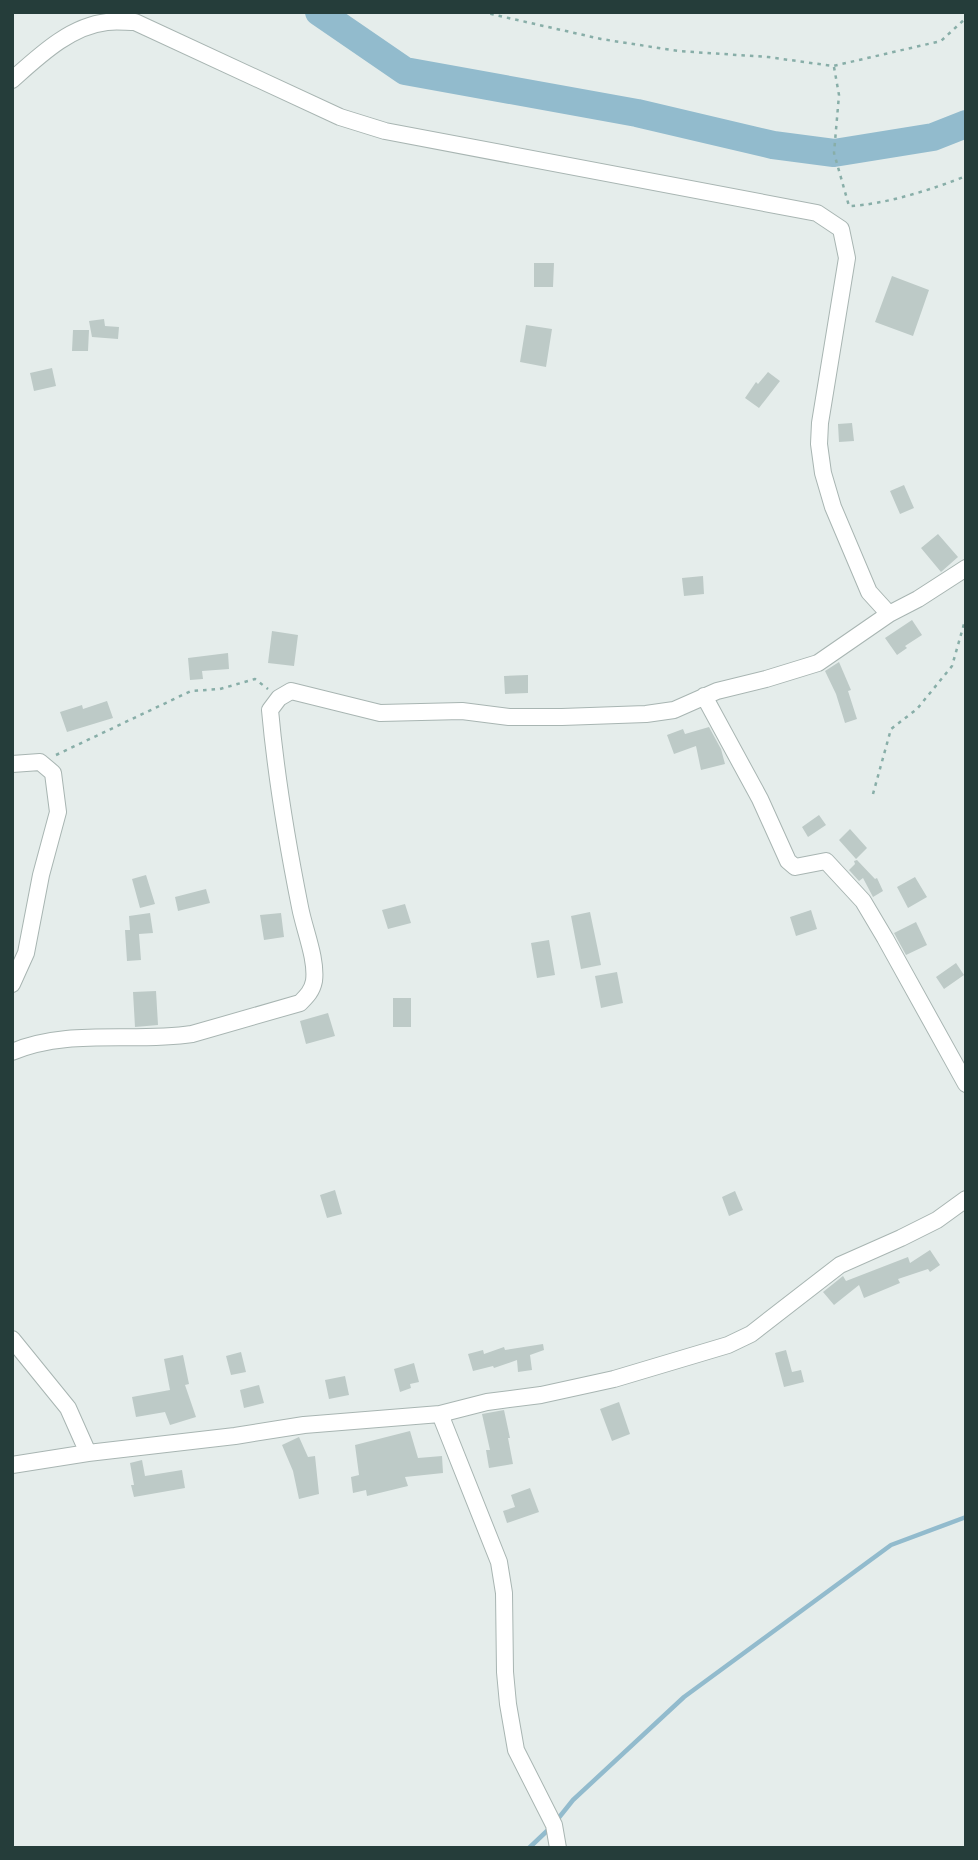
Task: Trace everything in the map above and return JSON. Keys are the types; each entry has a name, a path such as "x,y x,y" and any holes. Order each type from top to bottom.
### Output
{"street":[{"path":"12,80 60,41 81,30 106,22 135,22 340,117 385,131 817,214 833,222 841,229 847,258 822,411 819,444 823,473 869,593 889,614"},
{"path":"12,1052 47,1042 192,1034 300,1003 309,994 314,980 314,964 293,871 270,710 279,698 291,691 380,713 462,711 509,717 562,718 608,717 674,710 717,691 818,663 889,614 966,568"},
{"path":"704,696 760,799 788,861 795,867 826,861 863,901 966,1084"},
{"path":"12,764 40,762 53,773 58,813 41,875 26,953 12,984"},
{"path":"12,1465 304,1425 440,1414 487,1402 541,1395 614,1379 728,1345 751,1334 840,1265 937,1220 966,1199"},
{"path":"12,1339 68,1408 88,1453"},
{"path":"440,1414 499,1562 504,1593 505,1672 516,1750 554,1825 558,1848"}],"path":[{"path":"482,12 601,39 678,51 768,57 833,66 941,41 966,18"},
{"path":"833,66 839,95 834,153 849,206 866,205 966,176"},
{"path":"873,794 891,729 916,709 952,666 966,617"},
{"path":"40,762 191,691 220,689 255,679 279,698"}],"building":[{"path":"534,263 554,263 553,287 534,287"},
{"path":"892,276 929,290 913,336 875,322"},
{"path":"104,319 105,326 119,327 118,339 92,337 89,321"},
{"path":"526,325 552,329 546,367 520,362"},
{"path":"73,330 89,330 88,351 72,351"},
{"path":"52,368 56,386 34,391 30,373"},
{"path":"768,372 780,381 759,408 745,398 756,382 758,384"},
{"path":"852,423 854,441 839,442 838,424"},
{"path":"904,485 914,508 900,514 890,491"},
{"path":"938,534 958,557 941,572 921,548"},
{"path":"703,576 704,594 684,596 682,578"},
{"path":"912,620 922,635 897,655 885,638"},
{"path":"272,631 298,635 294,666 268,663"},
{"path":"228,653 229,669 202,671 203,679 190,680 188,658"},
{"path":"839,662 851,690 848,691 857,719 845,723 825,671"},
{"path":"528,675 528,693 505,694 504,676"},
{"path":"107,701 113,718 67,732 60,712 82,705 83,709"},
{"path":"709,727 721,749 725,764 701,770 696,746 674,754 667,735 683,729 685,734"},
{"path":"819,815 826,825 808,837 802,827"},
{"path":"850,829 867,848 856,859 839,840"},
{"path":"857,860 877,878 883,891 873,897 863,878 859,881 849,870"},
{"path":"146,875 155,904 140,908 132,879"},
{"path":"915,877 927,897 908,908 897,887"},
{"path":"206,889 210,903 178,911 175,897"},
{"path":"405,904 411,923 388,929 382,910"},
{"path":"811,910 817,929 796,936 790,917"},
{"path":"590,912 601,965 581,969 571,916"},
{"path":"150,913 153,933 139,934 141,960 127,961 125,930 130,930 129,916"},
{"path":"281,913 284,937 264,940 260,915"},
{"path":"916,922 927,945 906,955 894,933"},
{"path":"549,940 555,975 537,978 531,943"},
{"path":"956,963 964,975 944,989 936,977"},
{"path":"617,972 623,1003 601,1008 595,976"},
{"path":"156,991 158,1025 135,1027 133,992"},
{"path":"393,998 411,998 411,1027 393,1027"},
{"path":"328,1013 335,1036 306,1044 300,1021"},
{"path":"335,1190 342,1214 327,1218 320,1195"},
{"path":"735,1191 743,1210 729,1216 722,1197"},
{"path":"930,1250 940,1265 930,1272 928,1269 898,1279 900,1283 864,1298 859,1285 834,1305 823,1292 843,1276 846,1281 908,1257 910,1263"},
{"path":"543,1344 544,1350 530,1355 532,1370 518,1372 517,1360 494,1368 493,1366 473,1371 468,1354 483,1350 484,1354 504,1347 505,1350"},
{"path":"786,1350 792,1372 801,1370 804,1382 784,1387 775,1353"},
{"path":"241,1352 246,1372 231,1375 226,1356"},
{"path":"183,1355 189,1384 185,1385 196,1417 170,1425 165,1412 136,1417 132,1397 170,1390 164,1359"},
{"path":"414,1363 419,1382 410,1384 411,1388 400,1392 394,1369"},
{"path":"345,1376 349,1395 329,1399 325,1380"},
{"path":"259,1385 264,1403 244,1408 240,1390"},
{"path":"619,1402 630,1434 612,1441 600,1409"},
{"path":"504,1410 513,1464 489,1468 486,1450 490,1450 482,1414"},
{"path":"410,1431 418,1458 442,1456 443,1473 405,1477 408,1486 367,1496 366,1490 353,1493 351,1477 359,1475 355,1445"},
{"path":"299,1437 308,1457 315,1456 319,1494 299,1499 293,1471 282,1445"},
{"path":"142,1460 145,1476 182,1470 185,1488 134,1497 130,1463"},
{"path":"530,1488 539,1512 507,1523 503,1511 515,1507 511,1495"}],"waterway":[{"path":"319,12 405,71 637,113 773,145 834,153 933,137 966,124"},
{"path":"557,1820 573,1800 684,1697 891,1545 966,1517"},
{"path":"529,1848 549,1829"}]}
